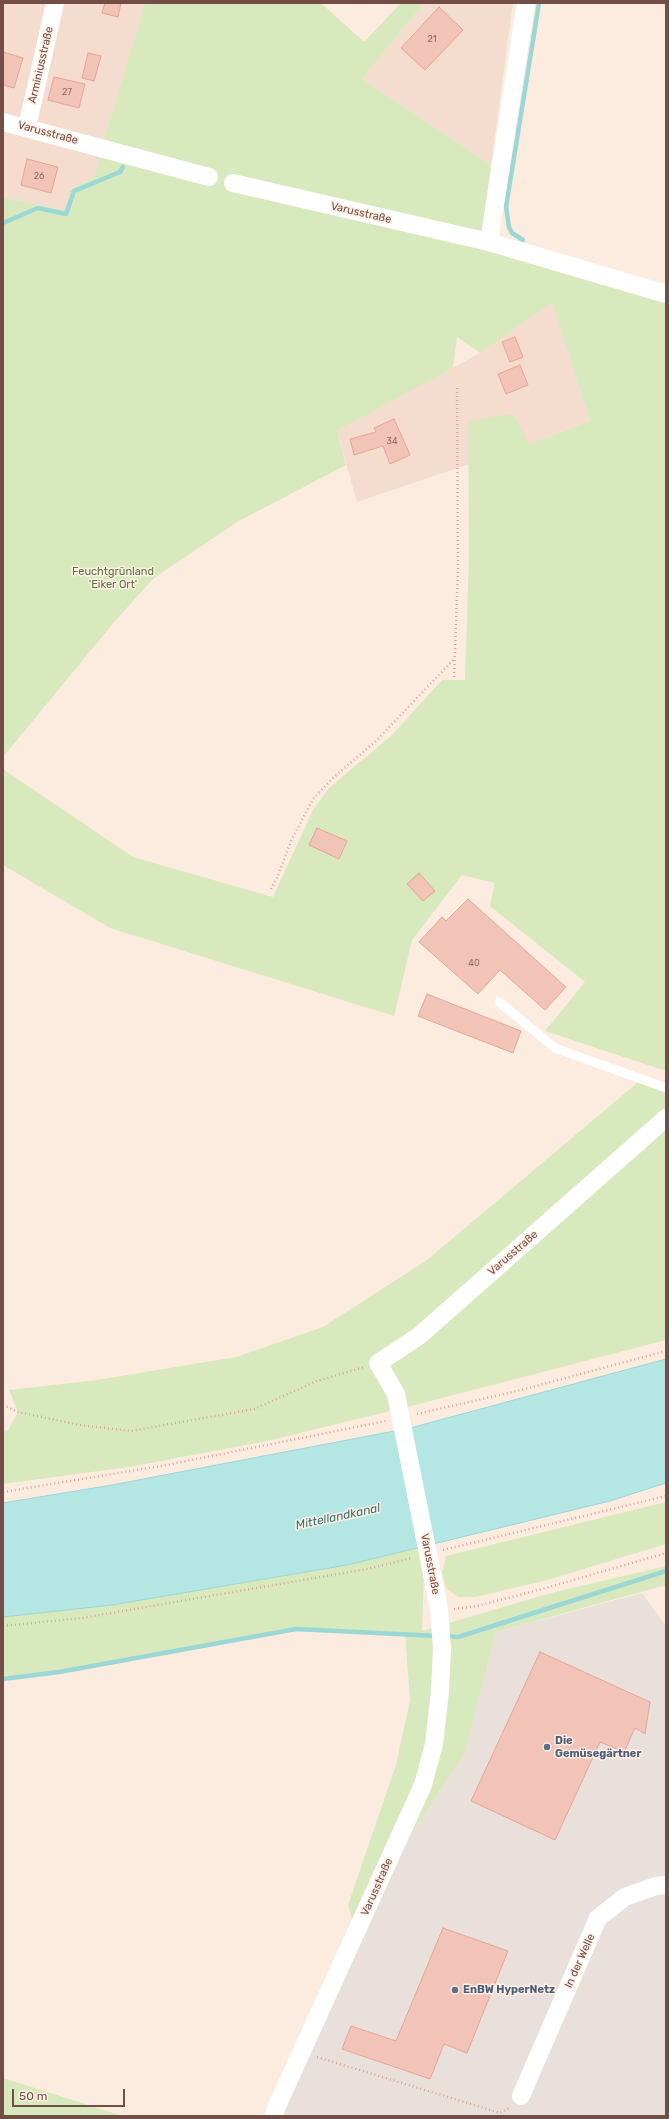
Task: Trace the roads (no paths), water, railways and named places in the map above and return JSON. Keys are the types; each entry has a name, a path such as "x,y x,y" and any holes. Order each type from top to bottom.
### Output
{"street":[{"name":"Arminiusstraße","path":"27,127 55,3"},
{"path":"489,242 526,3"},
{"name":"Varusstraße","path":"3,122 27,127 209,177"},
{"name":"Varusstraße","path":"233,183 489,242 666,294"},
{"name":"Varusstraße","path":"274,2116 276,2108 423,1785 434,1744 440,1691 442,1648 440,1618 432,1570 396,1394 378,1363 419,1336 666,1118"},
{"name":"In der Welle","path":"521,2096 598,1918 624,1896 656,1886 666,1885"}],"lane":[{"path":"499,1002 555,1048 666,1088"}],"water":[{"name":"Mittellandkanal","path":"666,1359 666,1483 610,1501 347,1565 112,1605 3,1617 3,1503 112,1485 410,1428"}],"waterway":[{"path":"523,240 512,233 509,227 506,207 539,3"},
{"path":"3,223 38,208 66,214 74,191 120,172 123,167"},
{"path":"444,1636 458,1637 666,1571"},
{"path":"3,1679 59,1672 296,1629 437,1636"}],"place":[{"name":"Die Gemüsegärtner","path":"547,1747"},
{"name":"EnBW HyperNetz","path":"455,1990"}],"park label":[{"name":"Feuchtgrünland 'Eiker Ort'","path":"113,578"}]}
